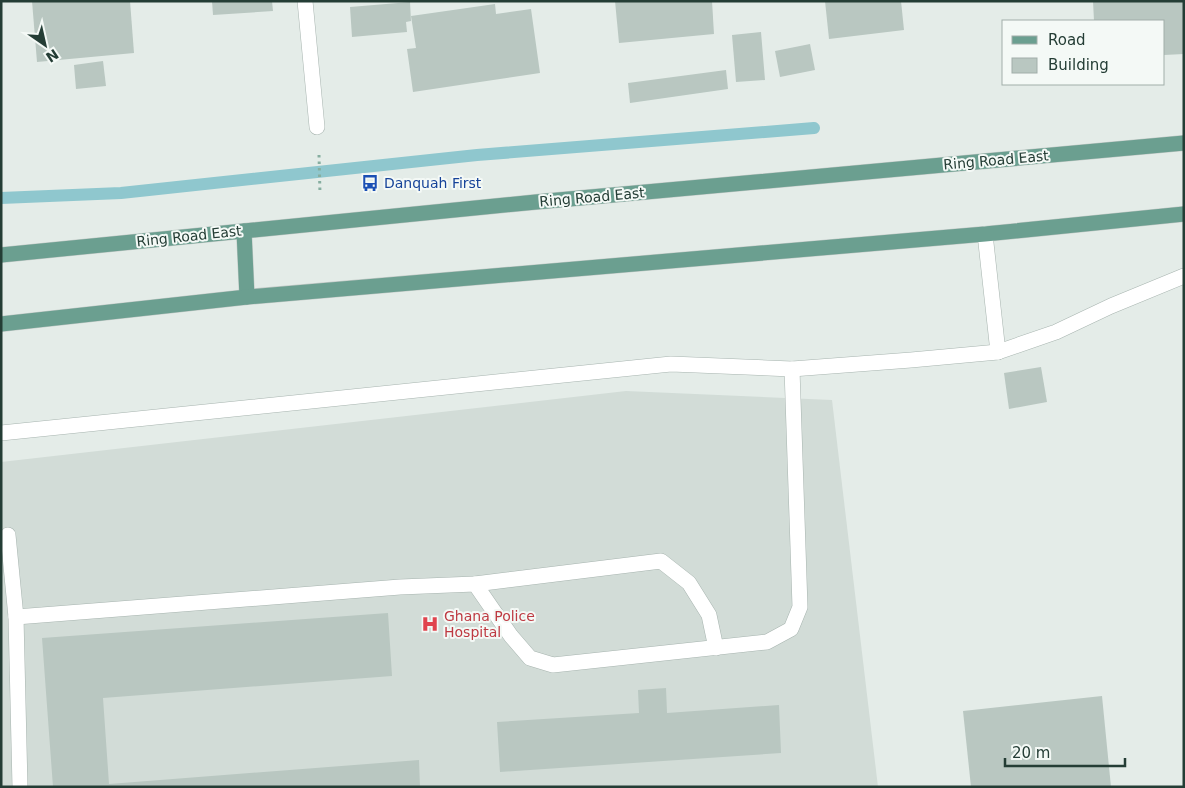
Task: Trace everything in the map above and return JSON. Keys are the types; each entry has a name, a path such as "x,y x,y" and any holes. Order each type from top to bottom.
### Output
{"main road":[{"name":"Ring Road East","path":"1,255 536,202 1184,143"},
{"path":"1,324 247,296 985,234 1184,214"},
{"path":"244,231 247,296"}],"street":[{"path":"304,1 317,127"},
{"path":"985,234 998,352"},
{"path":"1,433 670,364 792,369 998,352 1056,332 1111,306 1184,276"},
{"path":"475,584 510,636 530,658 553,665 767,642 791,630 800,607 792,369"},
{"path":"8,535 16,617 20,787"},
{"path":"16,617 400,587 475,584 662,561 689,583 709,615 716,648"}],"path":[{"path":"319,159 320,185"}],"shaded area":[{"name":"Ghana Police Hospital","path":"626,391 832,400 878,787 1,787 1,462"}],"building":[{"path":"32,1 130,1 134,53 37,62"},
{"path":"212,1 272,1 273,11 213,15"},
{"path":"615,1 712,1 714,34 619,43"},
{"path":"825,1 901,1 904,30 829,39"},
{"path":"1093,1 1184,1 1184,54 1165,55 1165,20 1094,20"},
{"path":"410,2 411,21 406,22 407,32 352,37 350,7"},
{"path":"495,4 496,14 531,9 540,73 413,92 407,49 416,48 411,16"},
{"path":"761,32 765,80 736,82 732,35"},
{"path":"810,44 815,70 780,77 775,51"},
{"path":"103,61 106,86 76,89 74,65"},
{"path":"726,70 728,89 630,103 628,83"},
{"path":"1041,367 1047,402 1009,409 1004,373"},
{"path":"388,613 392,676 103,698 109,784 419,760 420,787 53,787 42,638"},
{"path":"666,688 667,713 779,705 781,753 500,772 497,722 639,713 638,690"},
{"path":"1102,696 1111,787 971,787 963,711"}],"waterway":[{"path":"1,198 121,193 477,155 814,128"}],"place":[{"name":"Danquah First","path":"370,183"},
{"name":"Ghana Police Hospital","path":"430,624"}]}
